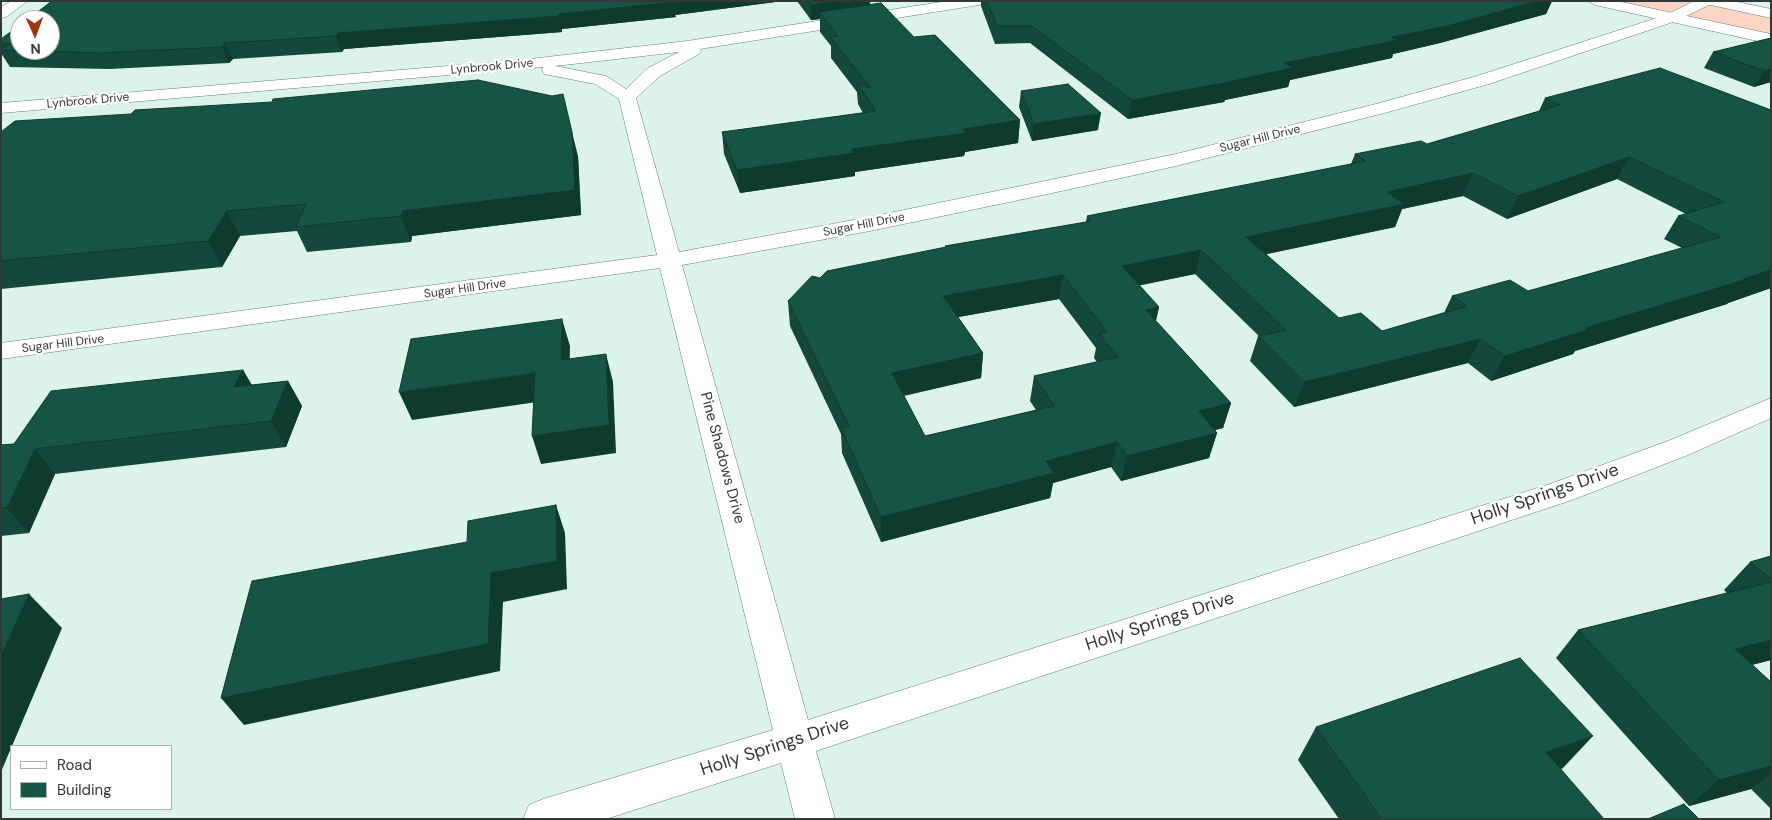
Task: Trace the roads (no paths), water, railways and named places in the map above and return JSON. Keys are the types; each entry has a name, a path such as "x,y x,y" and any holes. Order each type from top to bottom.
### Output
{"street":[{"path":"1,14 21,1"},
{"name":"Lynbrook Drive","path":"1,108 521,65 725,40 979,1"},
{"path":"1595,1 1771,40"},
{"name":"Sugar Hill Drive","path":"1,351 671,260 879,222 1176,160 1382,108 1483,80 1671,18 1706,1"},
{"path":"1711,1 1771,14"},
{"path":"521,65 566,72 600,80 627,97 654,72 687,53 725,40"},
{"name":"Pine Shadows Drive","path":"627,97 671,260 815,819"},
{"name":"Holly Springs Drive","path":"543,819 795,741 1561,492 1678,448 1771,407"}]}
